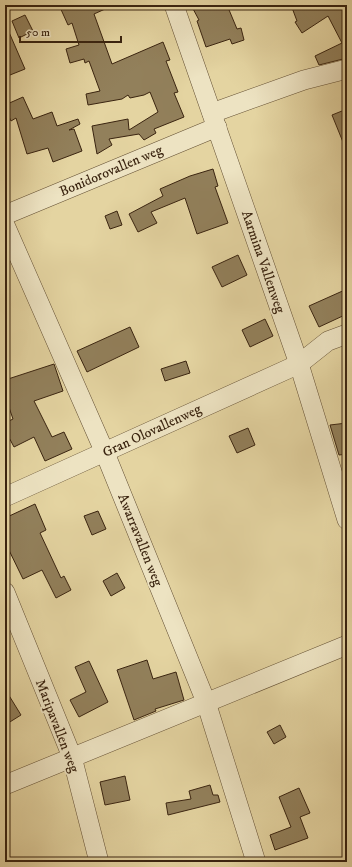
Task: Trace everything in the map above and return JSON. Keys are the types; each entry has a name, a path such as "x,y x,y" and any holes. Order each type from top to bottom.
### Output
{"street":[{"name":"Aarmina Vallenweg","path":"174,5 299,364 347,520"},
{"name":"Bonidorovallen weg","path":"5,216 304,80 347,69"},
{"name":"Awarravallen weg","path":"5,225 105,453 206,702 256,862"},
{"name":"Gran Olovallenweg","path":"5,497 299,364 328,341 347,334"},
{"name":"Maripavallen weg","path":"5,592 72,757 100,862"},
{"path":"5,785 347,645"}],"building":[{"path":"59,5 114,5 94,14 112,64 163,42 170,60 166,61 178,92 174,93 184,117 154,129 156,133 144,140 139,134 109,139 112,145 97,154 92,126 128,119 129,130 158,112 150,92 130,98 128,95 122,99 88,105 86,94 100,91 89,61 85,63 84,59 70,63 66,49 79,45 72,23 68,25"},
{"path":"191,5 227,5 237,29 241,28 244,40 232,44 230,39 206,47 197,21 199,20"},
{"path":"291,5 344,5 343,6 347,15 347,58 319,65 315,56 342,43 328,16 302,33 295,22 297,21"},
{"path":"25,15 33,31 19,38 12,21"},
{"path":"5,23 25,69 5,77"},
{"path":"23,97 33,119 52,112 57,126 78,119 80,124 69,130 74,129 82,151 53,162 48,148 27,154 16,118 11,121 5,108 5,105"},
{"path":"347,109 347,152 332,115"},
{"path":"213,169 218,186 215,187 228,223 197,234 185,198 151,212 157,223 138,232 129,214 163,196 160,189 190,176"},
{"path":"117,211 122,225 110,229 105,216"},
{"path":"238,255 247,275 222,287 212,267"},
{"path":"347,289 347,314 319,327 309,306"},
{"path":"265,319 273,336 250,347 242,330"},
{"path":"130,327 139,347 87,372 77,351"},
{"path":"186,361 190,373 165,381 161,369"},
{"path":"54,364 63,391 34,401 52,437 64,432 72,449 45,461 34,437 14,447 5,430 5,423 13,419 5,396 5,380"},
{"path":"347,423 347,454 339,455 330,425"},
{"path":"248,428 255,445 237,453 229,436"},
{"path":"35,504 46,530 40,533 61,578 64,576 71,590 56,598 42,570 23,579 5,542 5,518"},
{"path":"98,511 106,529 92,535 84,516"},
{"path":"117,573 125,588 111,596 103,581"},
{"path":"147,660 153,679 176,672 184,700 155,709 156,711 134,720 117,670"},
{"path":"89,661 108,702 79,717 70,700 86,692 75,667"},
{"path":"5,689 21,715 5,725"},
{"path":"280,725 286,737 274,744 267,732"},
{"path":"125,776 130,800 105,805 100,782"},
{"path":"210,785 213,795 218,795 220,802 168,815 166,803 191,799 189,791"},
{"path":"299,788 310,813 300,817 308,838 275,850 270,835 291,827 279,797"}]}
